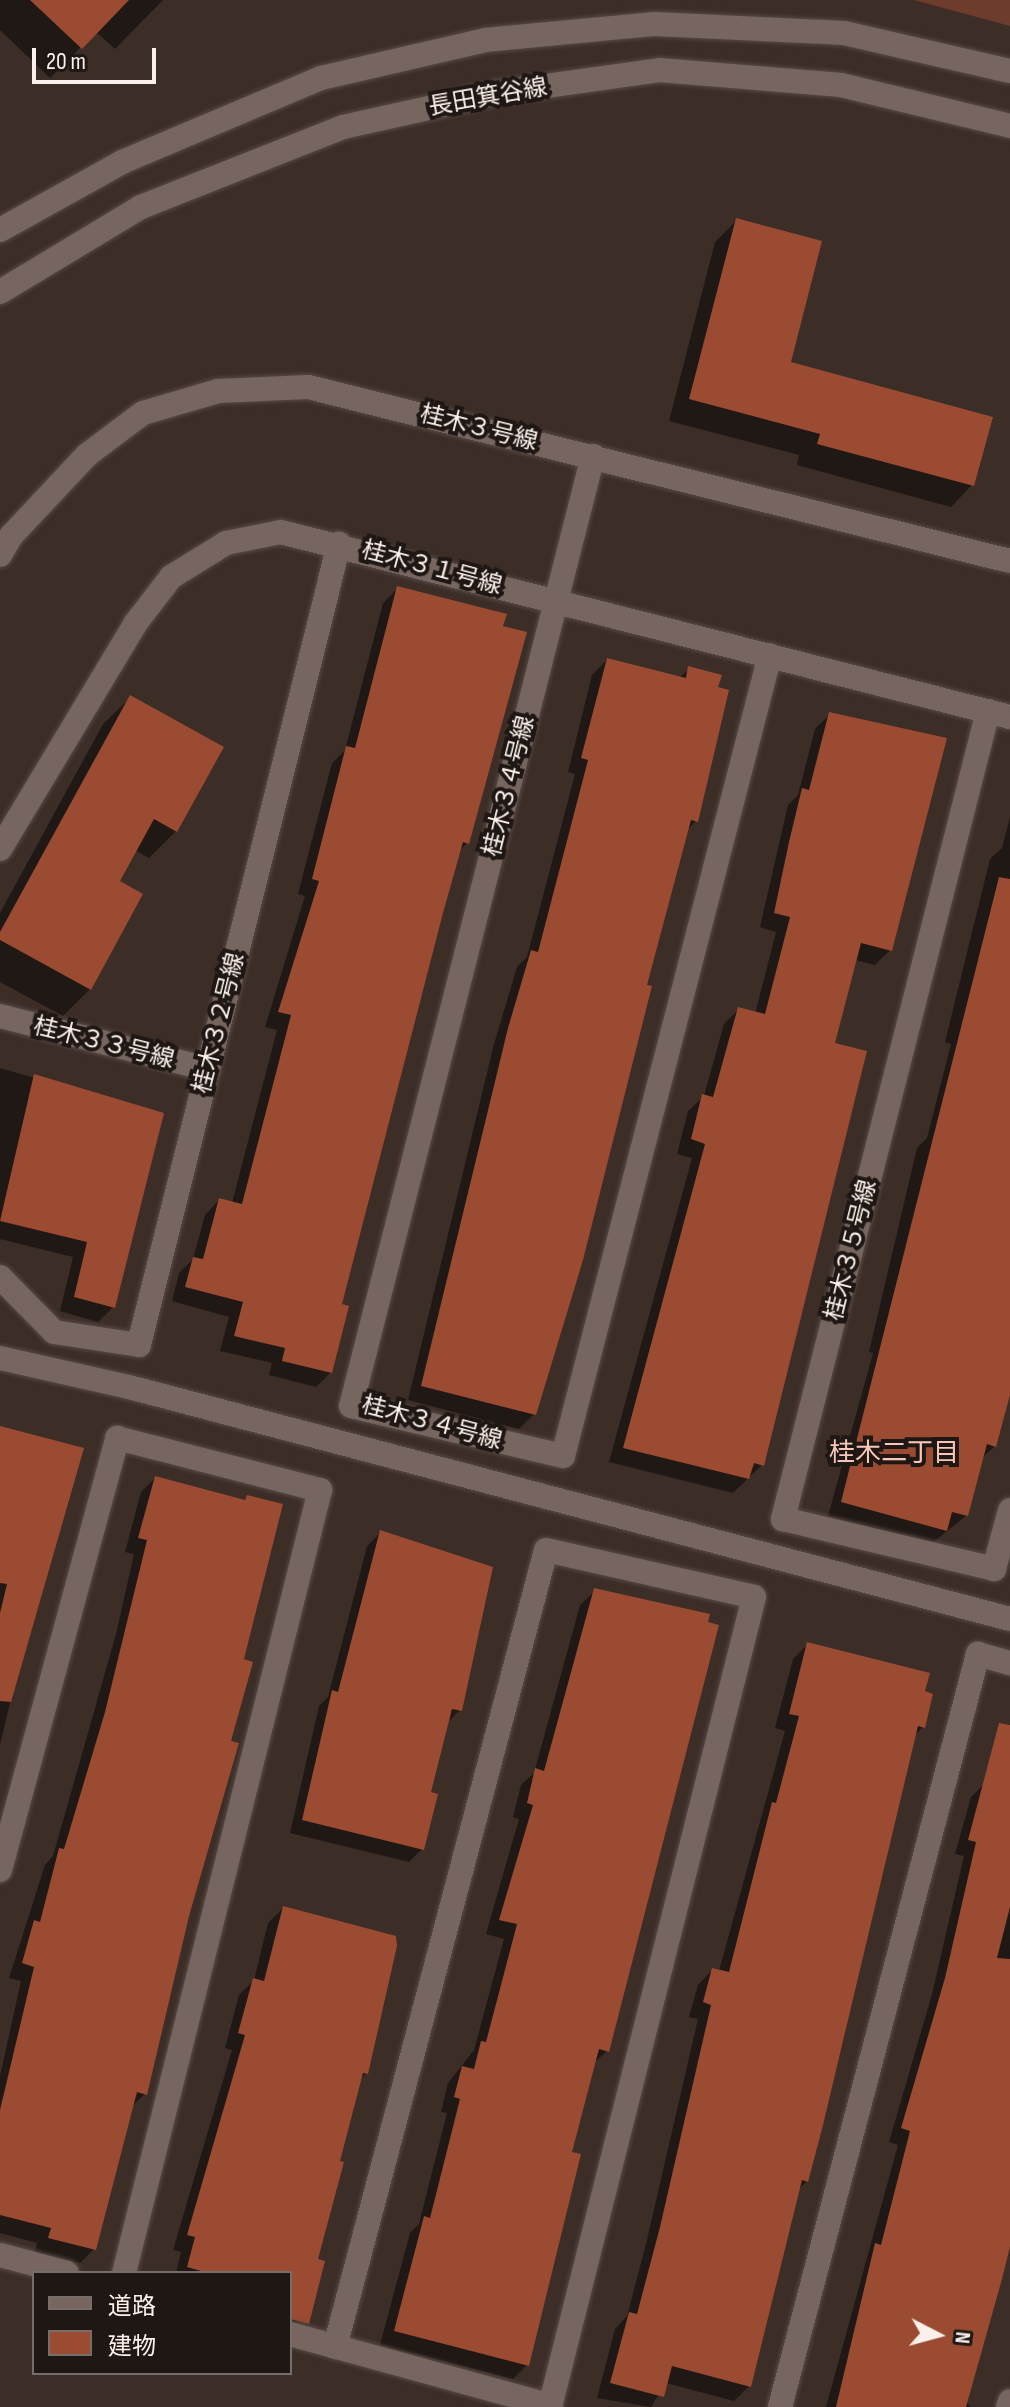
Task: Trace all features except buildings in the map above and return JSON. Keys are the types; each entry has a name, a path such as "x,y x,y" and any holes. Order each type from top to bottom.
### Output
{"street":[{"path":"0,230 122,162 321,78 485,40 655,24 844,33 1010,71"},
{"name":"長田箕谷線","path":"0,292 141,207 343,127 496,93 659,70 841,85 1010,126"},
{"name":"桂木３号線","path":"0,555 87,455 143,413 218,391 308,387 1010,561"},
{"name":"桂木３４号線","path":"593,456 351,1406 563,1456 770,655"},
{"name":"桂木３１号線","path":"0,849 135,624 171,577 226,543 281,532 339,544 999,714"},
{"name":"桂木３２号線","path":"0,1277 54,1332 139,1345 339,544"},
{"name":"桂木３５号線","path":"999,714 783,1519 994,1569 1010,1510"},
{"name":"桂木３３号線","path":"0,1016 208,1069"},
{"path":"0,1358 129,1387 1010,1619"},
{"path":"0,1870 117,1438 320,1490 125,2271"},
{"path":"292,2335 335,2347 551,2406 754,1597 546,1550 335,2347"},
{"path":"780,2407 978,1654 1010,1663"},
{"path":"0,2255 60,2271"},
{"path":"1008,2407 1010,2401"}],"shaded area":[{"path":"914,0 1010,0 1010,26"}],"district":[{"name":"桂木二丁目","path":"894,1454"}]}
